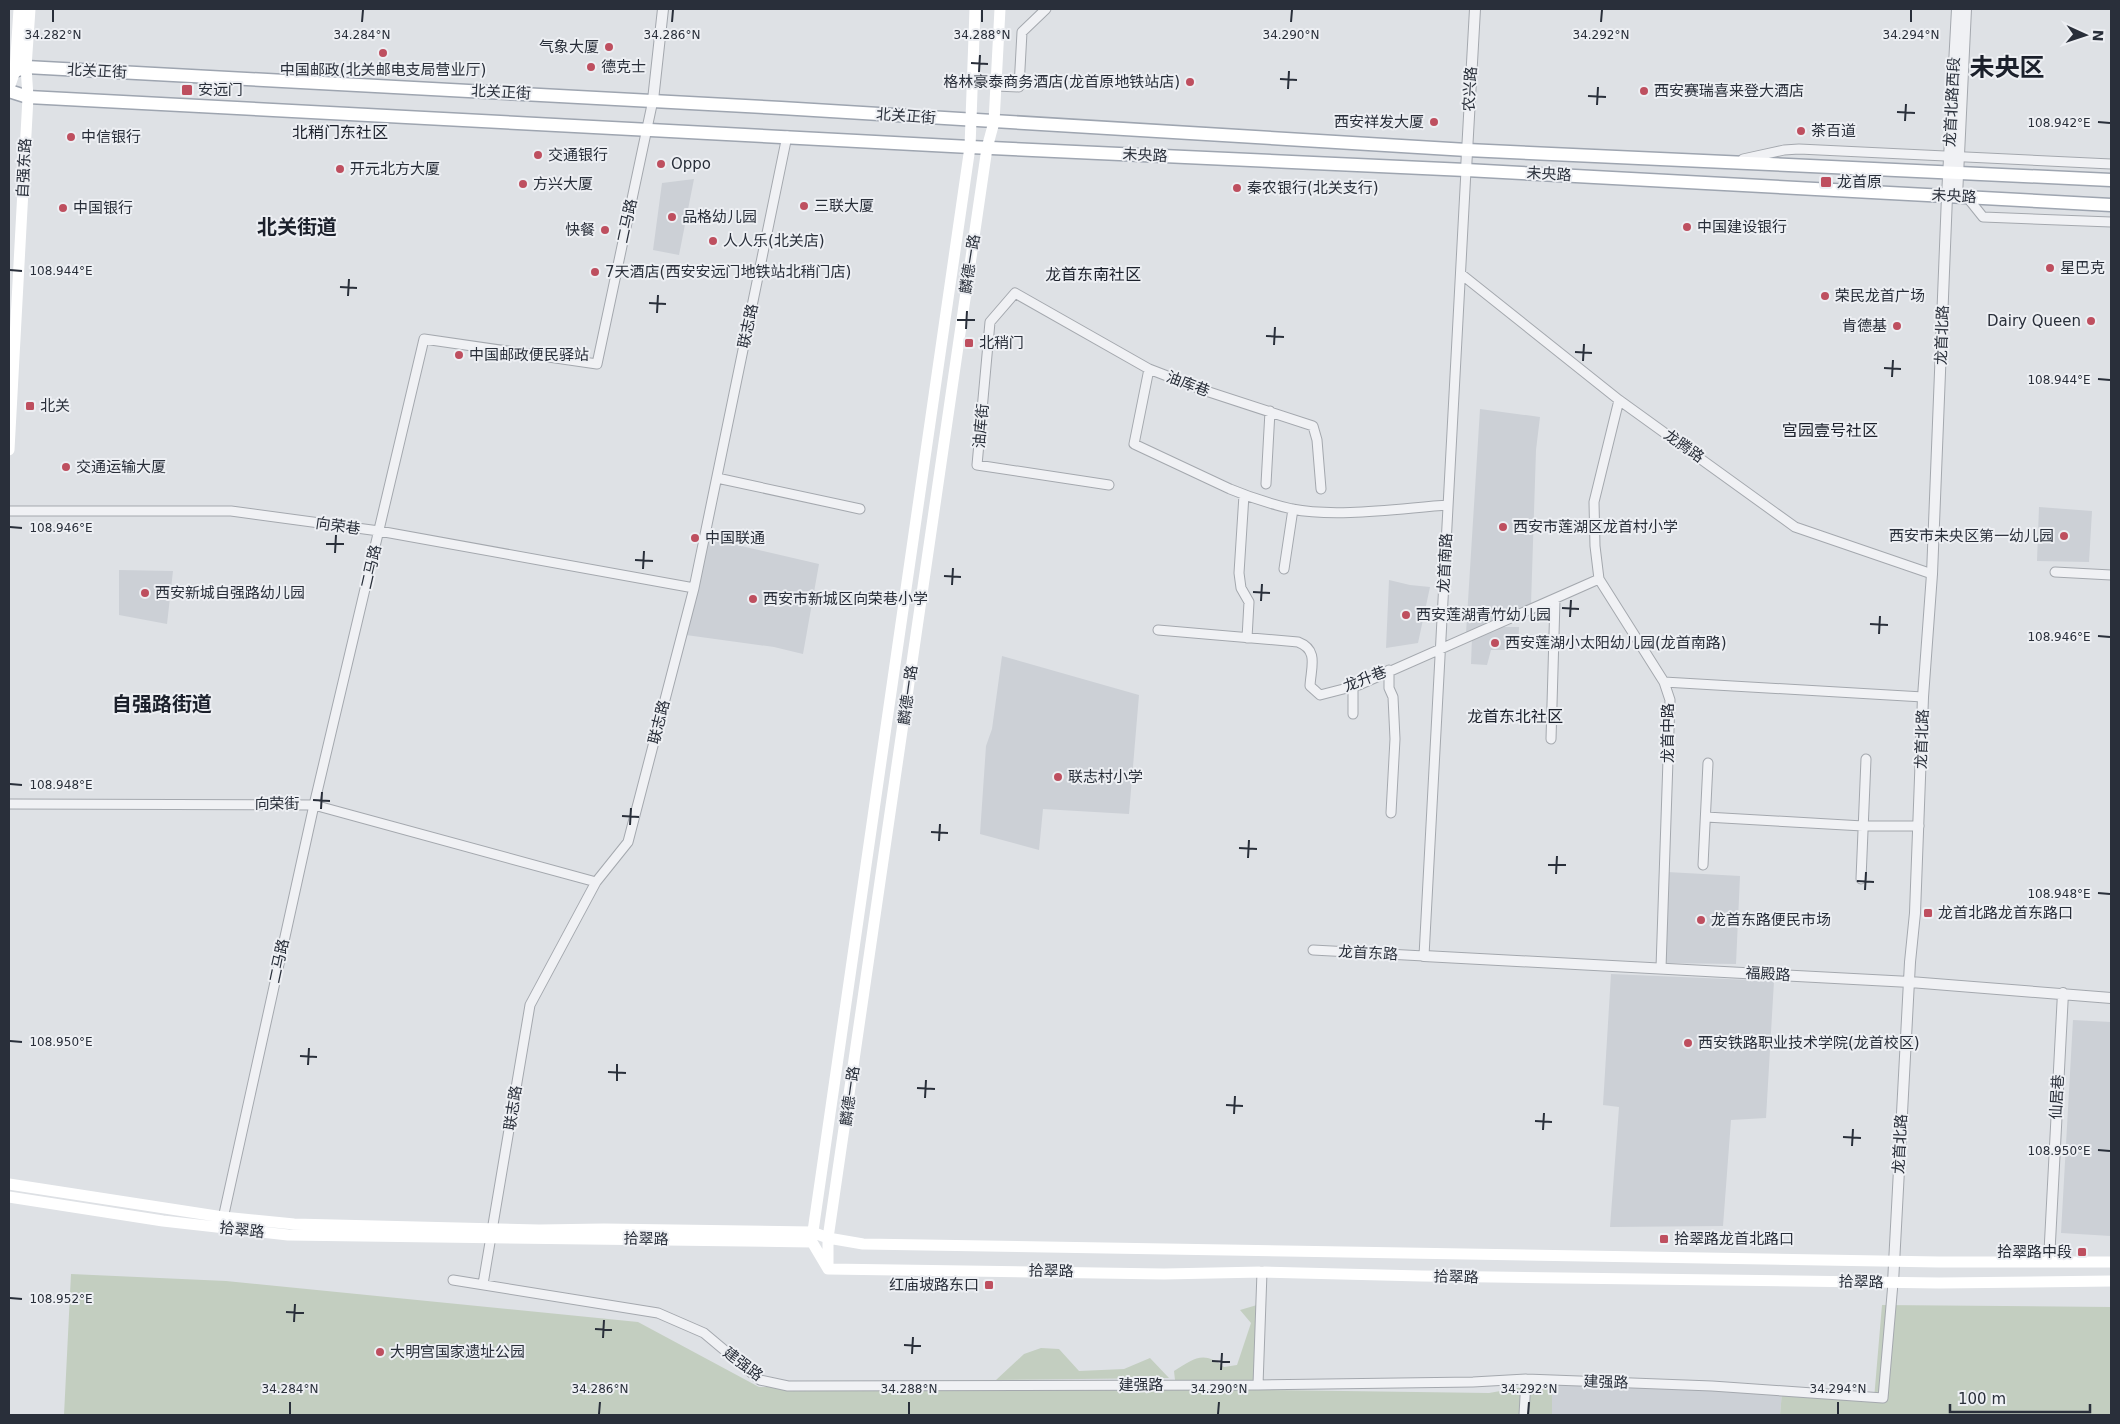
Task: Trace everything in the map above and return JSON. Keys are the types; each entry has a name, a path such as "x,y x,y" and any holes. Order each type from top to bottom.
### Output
{"main road":[{"path":"17,69 19,9"},
{"path":"9,89 17,69 30,9"},
{"name":"麟德一路","path":"812,1237 970,147 975,9"},
{"name":"麟德一路","path":"828,1269 828,1238 987,148 994,122 1000,9"},
{"name":"自强东路","path":"9,450 28,97 17,69"},
{"name":"北关正街","path":"17,69 653,100 994,122"},
{"name":"北关正街","path":"9,89 28,97 647,128 987,148"},
{"name":"未央路","path":"994,122 1467,150 2111,180"},
{"name":"未央路","path":"987,148 1466,170 2111,205"},
{"name":"拾翠路","path":"9,1184 222,1223"},
{"name":"拾翠路","path":"9,1197 101,1212 222,1223 294,1224 491,1234 812,1237 864,1244 1939,1262 2111,1262"},
{"path":"812,1237 828,1269"},
{"name":"拾翠路","path":"828,1269 1164,1274 1262,1272 1893,1283 2111,1281"}],"street":[{"path":"653,100 663,9"},
{"path":"996,86 1019,87 1022,32 1046,9"},
{"name":"农兴路","path":"1466,170 1474,9"},
{"name":"龙首北路西段","path":"1954,156 1957,9"},
{"name":"龙首北路西段","path":"1957,196 1953,174 1966,9"},
{"name":"二马路","path":"222,1223 314,805 424,339 597,364 653,100"},
{"name":"联志路","path":"483,1284 530,1005 596,882 628,842 694,588 787,136"},
{"path":"1725,162 1799,149 2111,164"},
{"name":"龙首南路","path":"1424,956 1466,170"},
{"path":"1957,196 1983,217 2111,222"},
{"name":"龙首北路","path":"1893,1283 1919,826 1923,697 1957,196"},
{"name":"龙腾路","path":"1461,274 1619,400 1795,527 1932,574"},
{"name":"油库巷","path":"1015,293 1149,369 1206,391 1310,424 1314,428 1318,440 1321,489"},
{"name":"油库街","path":"1015,293 990,322 977,465 1109,484"},
{"path":"1149,369 1134,444 1244,495 1293,509 1343,512 1448,505"},
{"name":"龙首中路","path":"1619,400 1594,502 1595,546 1599,579 1664,682 1670,700 1661,968"},
{"path":"1266,484 1270,411"},
{"path":"717,478 860,509"},
{"path":"1244,495 1238,573 1241,588 1249,602 1247,638"},
{"path":"1284,569 1293,509"},
{"name":"向荣巷","path":"9,511 231,511 379,531 694,588"},
{"path":"2055,572 2111,575"},
{"name":"龙升巷","path":"1158,630 1298,642 1307,645 1311,649 1312,656 1310,686 1320,695 1353,686 1555,600 1599,579"},
{"path":"1551,739 1555,600"},
{"path":"1389,670 1389,688 1394,697 1391,813"},
{"path":"1664,682 1923,697"},
{"path":"1353,686 1353,714"},
{"path":"1862,879 1866,759"},
{"path":"1703,865 1708,763"},
{"name":"向荣街","path":"9,804 314,805 596,882"},
{"path":"1706,817 1863,826 1919,826"},
{"name":"龙首东路","path":"1313,950 1424,956"},
{"name":"福殿路","path":"1424,956 1910,982 2111,998"},
{"name":"仙居巷","path":"2048,1261 2063,993"},
{"path":"1258,1385 1262,1272"},
{"name":"建强路","path":"454,1280 658,1313 704,1333 760,1380 788,1386 1258,1385 1473,1382 1526,1379 1712,1386 1882,1398 1893,1283"},
{"path":"1524,1415 1526,1379"}],"shaded area":[{"name":"品格幼儿园","path":"694,179 679,255 653,250 662,183"},
{"name":"西安市莲湖区龙首村小学","path":"1480,409 1540,417 1536,450 1531,605 1466,633"},
{"name":"西安市未央区第一幼儿园","path":"2039,507 2092,511 2089,562 2037,561"},
{"name":"西安市新城区向荣巷小学","path":"707,538 819,564 803,654 774,647 686,635"},
{"name":"西安新城自强路幼儿园","path":"119,570 173,571 167,624 119,615"},
{"name":"西安莲湖青竹幼儿园","path":"1389,580 1430,587 1418,643 1386,648"},
{"name":"西安莲湖小太阳幼儿园(龙首南路)","path":"1494,627 1519,627 1518,650 1491,650 1487,665 1471,664 1472,637"},
{"name":"联志村小学","path":"1002,656 1139,695 1129,814 1043,809 1039,850 980,834 986,746 992,729"},
{"name":"龙首东路便民市场","path":"1667,872 1740,876 1736,964 1662,963"},
{"name":"西安铁路职业技术学院(龙首校区)","path":"1611,974 1774,981 1766,1118 1731,1120 1723,1226 1610,1227 1619,1107 1603,1105"},
{"path":"2073,1020 2111,1022 2111,1236 2061,1233"},
{"path":"1552,1382 1782,1392 1780,1415 1552,1415"}],"green space":[{"name":"大明宫国家遗址公园","path":"71,1274 226,1281 638,1322 759,1387 1126,1388 1489,1393 1552,1382 1552,1415 64,1415"},
{"path":"1257,1305 1255,1380 1175,1380 1174,1371 1199,1358 1210,1359 1224,1367 1237,1365 1251,1323 1240,1310"},
{"path":"1882,1305 2111,1307 2111,1415 1780,1415 1782,1392 1874,1399"},
{"path":"1041,1348 1059,1349 1079,1371 1124,1369 1150,1358 1169,1378 996,1380 1024,1354"}],"place":[{"name":"气象大厦","path":"609,47"},
{"name":"中国邮政(北关邮电支局营业厅)","path":"383,53"},
{"name":"德克士","path":"591,67"},
{"name":"格林豪泰商务酒店(龙首原地铁站店)","path":"1190,82"},
{"name":"安远门","path":"187,90"},
{"name":"西安赛瑞喜来登大酒店","path":"1644,91"},
{"name":"西安祥发大厦","path":"1434,122"},
{"name":"茶百道","path":"1801,131"},
{"name":"中信银行","path":"71,137"},
{"name":"交通银行","path":"538,155"},
{"name":"Oppo","path":"661,164"},
{"name":"开元北方大厦","path":"340,169"},
{"name":"龙首原","path":"1826,182"},
{"name":"方兴大厦","path":"523,184"},
{"name":"秦农银行(北关支行)","path":"1237,188"},
{"name":"三联大厦","path":"804,206"},
{"name":"中国银行","path":"63,208"},
{"name":"品格幼儿园","path":"672,217"},
{"name":"中国建设银行","path":"1687,227"},
{"name":"快餐","path":"605,230"},
{"name":"人人乐(北关店)","path":"713,241"},
{"name":"星巴克","path":"2050,268"},
{"name":"7天酒店(西安安远门地铁站北稍门店)","path":"595,272"},
{"name":"荣民龙首广场","path":"1825,296"},
{"name":"Dairy Queen","path":"2091,321"},
{"name":"肯德基","path":"1897,326"},
{"name":"北稍门","path":"969,343"},
{"name":"中国邮政便民驿站","path":"459,355"},
{"name":"北关","path":"30,406"},
{"name":"交通运输大厦","path":"66,467"},
{"name":"西安市莲湖区龙首村小学","path":"1503,527"},
{"name":"西安市未央区第一幼儿园","path":"2064,536"},
{"name":"中国联通","path":"695,538"},
{"name":"西安新城自强路幼儿园","path":"145,593"},
{"name":"西安市新城区向荣巷小学","path":"753,599"},
{"name":"西安莲湖青竹幼儿园","path":"1406,615"},
{"name":"西安莲湖小太阳幼儿园(龙首南路)","path":"1495,643"},
{"name":"联志村小学","path":"1058,777"},
{"name":"龙首北路龙首东路口","path":"1928,913"},
{"name":"龙首东路便民市场","path":"1701,920"},
{"name":"西安铁路职业技术学院(龙首校区)","path":"1688,1043"},
{"name":"拾翠路龙首北路口","path":"1664,1239"},
{"name":"拾翠路中段","path":"2082,1252"},
{"name":"红庙坡路东口","path":"989,1285"},
{"name":"大明宫国家遗址公园","path":"380,1352"}],"district":[{"name":"未央区","path":"2007,67"},
{"name":"北稍门东社区","path":"340,132"},
{"name":"北关街道","path":"297,227"},
{"name":"龙首东南社区","path":"1093,274"},
{"name":"宫园壹号社区","path":"1830,430"},
{"name":"自强路街道","path":"162,704"},
{"name":"龙首东北社区","path":"1515,716"}]}
